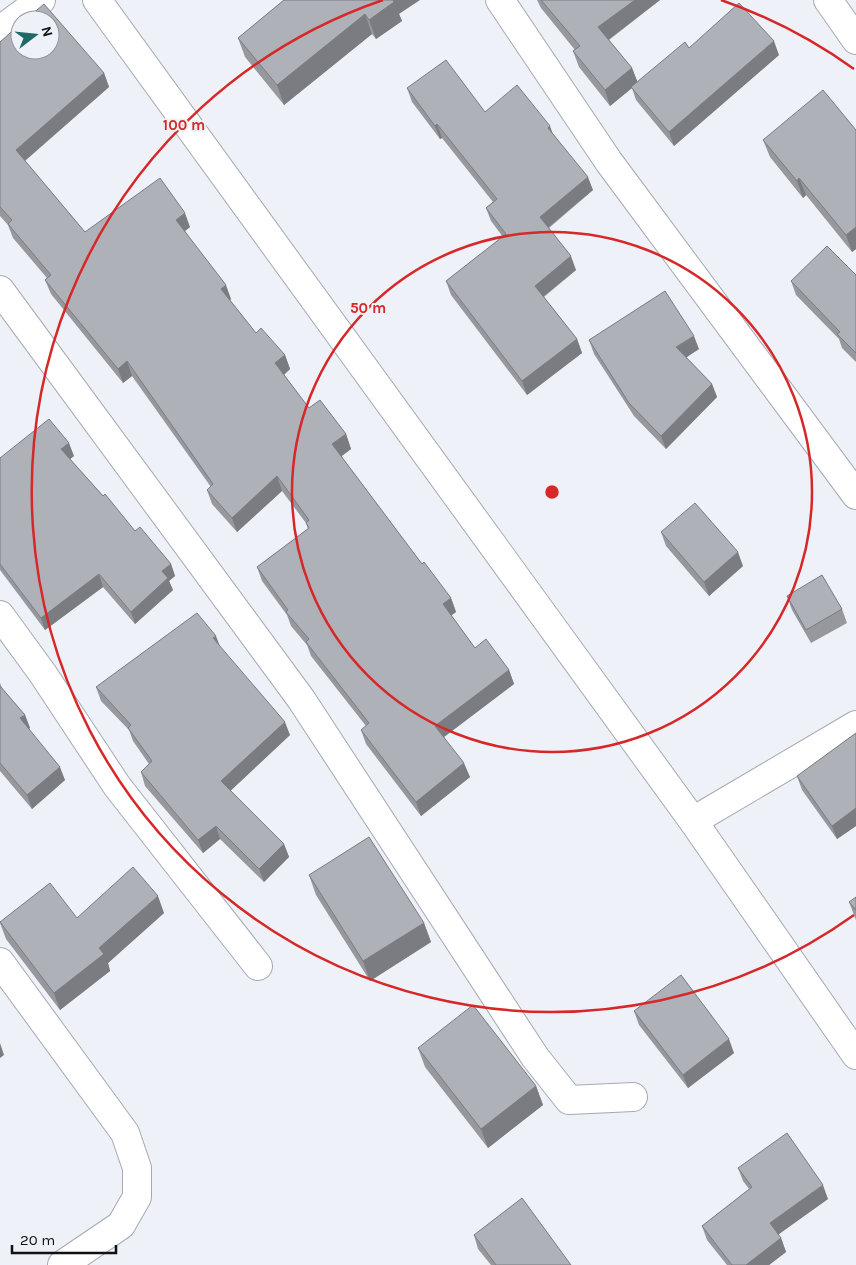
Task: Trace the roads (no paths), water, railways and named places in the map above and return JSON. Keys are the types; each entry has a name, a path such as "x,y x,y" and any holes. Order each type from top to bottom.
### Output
{"street":[{"path":"0,30 41,0"},
{"path":"97,0 692,821 856,1055"},
{"path":"500,0 608,162 856,495"},
{"path":"828,0 856,40"},
{"path":"0,290 301,699 536,1057 569,1100 633,1097"},
{"path":"0,615 43,674 117,786 258,966"},
{"path":"692,821 856,725"},
{"path":"0,962 125,1133 138,1168 137,1197 121,1224 62,1265"}]}
